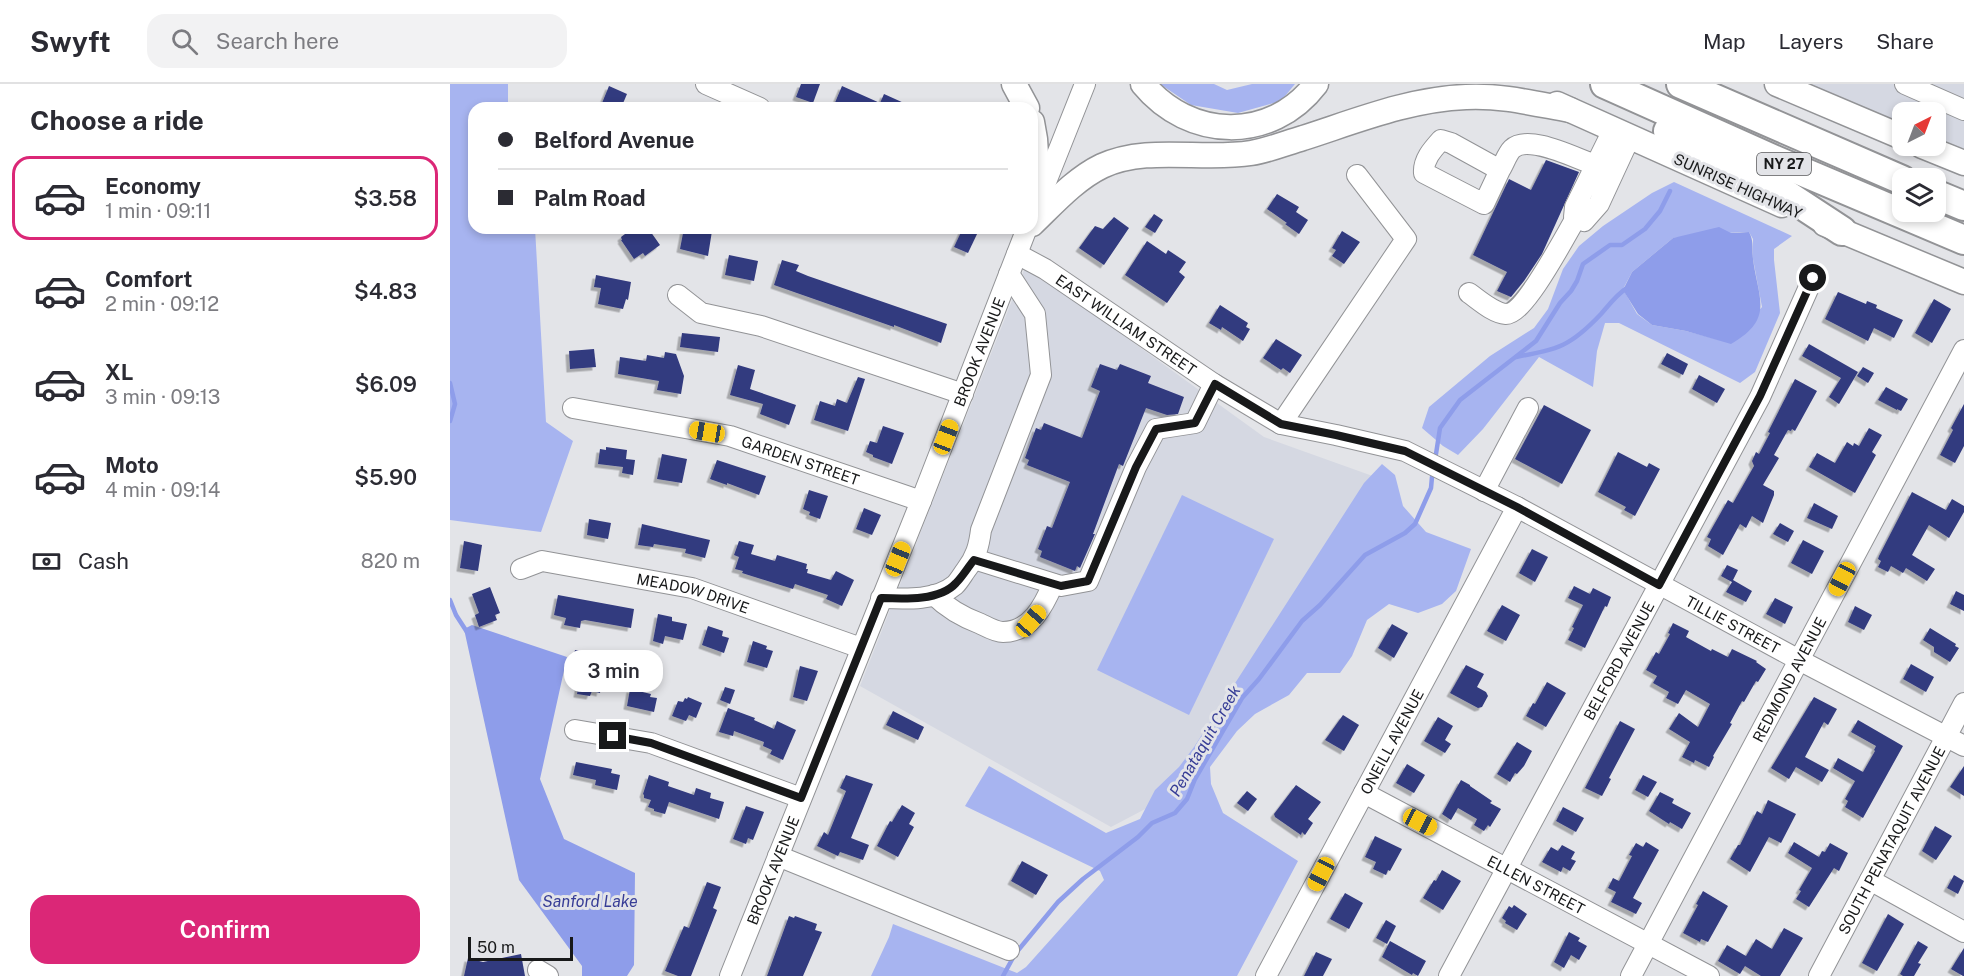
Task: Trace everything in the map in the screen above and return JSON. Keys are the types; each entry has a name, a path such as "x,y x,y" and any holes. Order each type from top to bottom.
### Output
{"highway":[{"path":"1589,84 1636,115 1784,193 1842,231"},
{"name":"NY 27","path":"1605,84 1775,160 1964,240"},
{"name":"NY 27","path":"1681,84 1892,176"},
{"path":"1946,199 1964,206"}],"main road":[{"path":"1014,84 1024,102"},
{"path":"1143,84 1164,105 1181,115 1210,125 1230,127 1259,123 1285,113 1316,84"},
{"name":"SUNRISE HIGHWAY","path":"1515,84 1842,231 1964,282"},
{"path":"1777,84 1892,133"},
{"path":"1038,219 1084,177 1103,165 1124,158 1251,153 1403,107 1449,98 1496,97 1570,110"},
{"path":"1946,156 1964,163"}],"street":[{"path":"706,84 746,102"},
{"path":"1038,201 1085,84"},
{"path":"1908,85 1964,110"},
{"path":"1576,218 1574,217 1575,207 1596,165 1621,133"},
{"path":"1576,218 1584,220 1599,204 1621,133"},
{"path":"1500,170 1512,149 1522,144 1550,146 1596,165"},
{"path":"1281,424 1406,238 1357,175"},
{"path":"1469,293 1492,309 1505,314 1515,311 1527,299 1576,218"},
{"name":"BROOK AVENUE","path":"730,976 921,501 1025,234"},
{"name":"EAST WILLIAM STREET","path":"1017,254 1045,269 1215,384 1281,424 1405,451"},
{"path":"881,598 934,595 954,585 974,560 979,548 981,530 1041,375 1035,314 1009,274"},
{"name":"BELFORD AVENUE","path":"1449,976 1760,396 1813,278"},
{"path":"678,296 701,313 761,326 963,394"},
{"name":"REDMOND AVENUE","path":"1631,976 1964,350"},
{"path":"974,560 1061,586 1088,581 1136,467 1156,429 1195,423 1215,384"},
{"name":"GARDEN STREET","path":"573,408 730,436 921,501"},
{"path":"1484,491 1528,408"},
{"name":"TILLIE STREET","path":"1405,451 1517,507 1799,660 1964,746"},
{"name":"ONEILL AVENUE","path":"1266,976 1517,507"},
{"name":"MEADOW DRIVE","path":"521,569 542,561 692,588 861,648"},
{"path":"934,595 946,607 962,617 1002,632 1015,630 1031,621 1042,609 1053,584"},
{"name":"SOUTH PENATAQUIT AVENUE","path":"1819,976 1964,704"},
{"path":"575,730 651,743 801,798"},
{"name":"ELLEN STREET","path":"1364,793 1710,976"},
{"path":"778,856 1009,950"},
{"path":"1870,880 1964,932"}],"shaded area":[{"path":"450,84 508,84 508,102 468,102 468,234 535,234 546,422 573,441 541,532 450,520"},
{"path":"1160,84 1214,84 1227,90 1252,84 1295,84 1281,101 1238,113 1191,105"},
{"path":"1777,84 1964,84 1964,163 1946,152 1946,102 1892,102 1892,133"},
{"path":"1674,182 1792,236 1774,249 1780,313 1755,372 1740,383 1619,323 1605,323 1597,351 1593,387 1539,357 1483,429 1458,455 1443,446 1422,428 1429,407 1490,356 1534,328 1548,309 1563,269 1579,246 1603,226 1652,193","holes":["1749,232 1753,239 1753,259 1762,307 1731,343 1652,325 1637,314 1623,289 1632,272 1673,238"]},
{"path":"1026,265 1264,437 1381,479 1168,797 1111,827 860,686"},
{"path":"1382,464 1395,475 1403,506 1426,532 1471,549 1456,591 1442,604 1418,613 1389,604 1367,620 1352,656 1340,673 1307,673 1289,695 1255,714 1237,731 1210,767 1211,784 1223,813 1298,861 1237,976 871,976 893,924 1017,973 1026,967 1104,880 1100,871 965,806 989,766 1106,833 1140,819 1155,790 1179,767 1194,747 1364,483"},
{"path":"1182,495 1274,539 1189,715 1097,670"}],"water":[{"path":"1719,227 1731,233 1749,232 1751,235 1760,296 1759,316 1754,326 1731,344 1686,331 1652,325 1638,314 1623,290 1632,272 1673,238"},
{"name":"Sanford Lake","path":"472,625 567,657 540,779 564,839 635,873 634,965 627,976 582,976 582,966 519,880 464,629"}],"building":[{"path":"801,84 820,84 813,102 796,97"},
{"path":"609,86 627,94 624,102 602,102"},
{"path":"842,86 878,102 835,102"},
{"path":"884,94 902,102 880,102"},
{"path":"1546,160 1579,172 1542,254 1511,297 1497,291 1507,272 1473,255 1509,179 1531,190"},
{"path":"1277,194 1299,207 1296,212 1308,220 1299,234 1267,209"},
{"path":"1154,214 1163,220 1155,233 1145,227"},
{"path":"1114,217 1129,228 1104,265 1079,248 1095,226 1103,229"},
{"path":"1342,231 1360,242 1344,264 1332,256 1336,250 1332,248"},
{"path":"625,234 652,234 660,245 645,256 643,253 634,259 621,237"},
{"path":"683,234 712,234 708,256 680,249"},
{"path":"960,234 977,234 968,253 954,247"},
{"path":"1147,241 1166,254 1168,250 1186,262 1179,272 1185,277 1167,303 1125,275"},
{"path":"729,255 758,261 754,281 725,275"},
{"path":"782,260 799,265 796,271 808,276 947,324 941,343 774,285"},
{"path":"596,275 631,282 628,300 626,299 623,309 598,304 601,288 594,287"},
{"path":"1838,292 1866,304 1867,301 1877,305 1876,308 1903,320 1894,338 1874,328 1868,341 1825,319"},
{"path":"1934,299 1951,309 1932,343 1915,333"},
{"path":"1220,305 1248,323 1246,327 1250,329 1243,341 1222,327 1221,330 1209,323"},
{"path":"682,333 720,337 718,352 680,347"},
{"path":"1276,339 1302,355 1290,373 1263,358"},
{"path":"1809,344 1858,372 1839,404 1829,397 1841,378 1802,356"},
{"path":"594,349 596,367 570,369 569,351"},
{"path":"665,352 676,354 684,376 681,394 657,390 659,381 618,374 620,357 646,361 647,355 664,358"},
{"path":"1667,353 1688,364 1683,375 1661,364"},
{"path":"1100,364 1117,370 1120,364 1151,376 1148,383 1184,397 1178,414 1167,415 1146,408 1123,466 1119,464 1093,534 1095,534 1080,568 1077,566 1075,571 1040,557 1042,551 1038,549 1047,526 1052,528 1070,482 1027,465 1029,460 1025,458 1036,428 1041,430 1044,423 1082,438 1100,391 1091,387"},
{"path":"738,365 755,370 750,389 796,405 789,425 760,414 763,404 730,395"},
{"path":"1863,367 1874,373 1868,383 1857,376"},
{"path":"1699,375 1725,389 1717,403 1692,389"},
{"path":"858,377 865,379 848,431 814,420 820,401 835,406 837,399 847,403"},
{"path":"1795,379 1817,391 1795,431 1788,430 1774,455 1779,458 1763,485 1774,491 1774,495 1763,523 1752,516 1746,528 1740,524 1723,555 1708,546 1711,539 1707,537 1728,500 1733,503 1754,466 1752,461 1756,452 1759,454"},
{"path":"1886,387 1908,399 1901,411 1878,400"},
{"path":"1964,404 1964,446 1955,463 1940,455"},
{"path":"1544,405 1591,430 1562,484 1515,459"},
{"path":"883,426 904,433 892,464 866,452 870,441 877,443"},
{"path":"1869,428 1882,435 1872,452 1876,455 1855,493 1809,467 1817,453 1835,463 1847,442 1853,446 1854,443 1859,446"},
{"path":"606,447 627,450 626,459 635,460 633,475 622,473 623,467 598,464 600,449 606,450"},
{"path":"1618,452 1647,467 1649,463 1660,469 1635,516 1624,510 1626,507 1598,492"},
{"path":"662,454 687,459 682,483 657,479"},
{"path":"717,460 766,476 759,495 710,479"},
{"path":"809,490 828,496 820,519 809,515 810,512 803,509"},
{"path":"1912,492 1946,510 1952,499 1964,506 1964,512 1949,538 1929,525 1912,555 1935,569 1927,581 1906,568 1903,573 1891,566 1888,572 1878,567 1881,561 1878,559 1879,556"},
{"path":"1814,503 1838,516 1832,529 1807,518"},
{"path":"864,508 881,515 872,535 856,529"},
{"path":"589,519 611,523 608,539 587,535"},
{"path":"1780,523 1794,531 1788,542 1773,534"},
{"path":"642,524 710,540 705,558 685,553 686,549 654,544 653,547 638,545"},
{"path":"1803,540 1824,551 1812,574 1791,563"},
{"path":"464,541 482,545 478,571 460,568"},
{"path":"739,541 754,545 751,554 775,561 777,555 807,564 807,573 831,580 836,571 854,580 842,606 826,599 828,595 795,584 793,589 735,569 739,557 734,555"},
{"path":"1532,549 1548,557 1535,582 1519,573"},
{"path":"1727,565 1738,570 1733,580 1752,591 1746,602 1726,592 1732,582 1721,576"},
{"path":"1574,586 1590,594 1593,588 1611,597 1585,648 1568,640 1583,605 1568,598"},
{"path":"490,587 500,613 495,615 497,620 479,627 475,615 479,613 472,594"},
{"path":"1956,591 1964,595 1964,611 1950,604"},
{"path":"558,595 634,609 631,628 585,620 581,621 580,628 564,625 566,618 554,615"},
{"path":"1775,598 1793,607 1785,624 1766,614"},
{"path":"1502,605 1520,615 1506,641 1487,631"},
{"path":"1855,606 1872,615 1864,630 1848,622"},
{"path":"658,614 672,617 672,621 687,624 683,640 665,636 663,644 653,641"},
{"path":"1673,623 1689,631 1686,637 1711,651 1712,649 1728,657 1732,649 1757,661 1766,669 1744,702 1742,701 1709,767 1682,757 1690,742 1669,729 1679,713 1698,727 1710,704 1686,690 1678,704 1666,698 1669,692 1653,683 1657,676 1646,670 1656,652 1659,654"},
{"path":"1392,624 1408,633 1394,658 1378,648"},
{"path":"708,626 723,631 722,636 729,638 724,653 702,645"},
{"path":"1930,628 1959,648 1950,662 1934,652 1934,647 1923,640"},
{"path":"753,641 773,651 767,668 747,662"},
{"path":"575,650 585,652 583,665 572,663"},
{"path":"1911,664 1934,677 1926,692 1903,679"},
{"path":"1466,665 1484,674 1477,687 1486,692 1488,696 1482,707 1478,708 1450,693"},
{"path":"800,666 818,671 807,701 793,697"},
{"path":"581,672 603,676 600,693 592,691 590,696 577,694"},
{"path":"1547,682 1566,693 1546,727 1526,716"},
{"path":"725,687 735,690 730,704 720,700"},
{"path":"630,689 651,694 650,697 657,698 654,712 627,706"},
{"path":"688,697 702,703 696,718 689,715 686,721 672,716 678,701 683,702"},
{"path":"1814,697 1837,709 1828,725 1824,722 1805,757 1829,770 1822,782 1796,767 1789,779 1771,768"},
{"path":"728,708 755,718 754,720 774,729 777,721 796,730 783,760 770,754 772,750 763,746 764,742 734,731 733,736 719,732"},
{"path":"893,711 924,727 918,740 886,725"},
{"path":"1343,715 1359,725 1344,751 1325,740"},
{"path":"1438,717 1453,726 1445,740 1451,744 1445,753 1424,741"},
{"path":"1858,720 1903,746 1863,818 1845,807 1848,801 1845,799 1855,781 1833,768 1838,758 1863,772 1875,751 1876,746 1851,732"},
{"path":"1620,721 1635,729 1602,796 1585,788"},
{"path":"1517,742 1532,751 1524,766 1517,774 1515,773 1510,782 1497,774"},
{"path":"576,762 612,769 611,773 620,775 617,790 595,785 596,780 573,775"},
{"path":"1407,764 1425,775 1414,793 1396,783"},
{"path":"1964,766 1964,796 1950,787"},
{"path":"649,775 669,782 668,786 694,795 696,788 711,793 710,798 724,802 719,819 669,802 665,814 654,811 648,807 651,800 644,798 643,794"},
{"path":"846,775 873,784 851,838 869,845 863,860 840,852 838,856 817,846 824,832 828,835 846,791 840,788"},
{"path":"1643,775 1657,782 1648,797 1635,790"},
{"path":"1461,780 1501,809 1490,827 1488,825 1484,831 1474,825 1477,819 1458,808 1451,820 1442,814"},
{"path":"1296,785 1321,802 1308,819 1313,823 1305,835 1302,832 1301,835 1274,814"},
{"path":"1247,791 1257,799 1248,811 1237,803"},
{"path":"1660,792 1674,799 1672,803 1691,813 1682,829 1670,822 1669,824 1649,811"},
{"path":"1768,800 1796,814 1781,843 1769,837 1750,872 1730,859 1740,845 1757,811 1762,814"},
{"path":"902,805 915,813 909,824 914,827 898,857 877,846 890,821 892,822"},
{"path":"746,806 764,812 753,840 748,838 746,844 733,839"},
{"path":"1563,807 1584,818 1576,832 1556,821"},
{"path":"1935,826 1952,836 1936,860 1922,851"},
{"path":"1375,836 1402,849 1386,875 1373,869 1376,862 1365,857"},
{"path":"1646,842 1659,850 1633,898 1642,903 1636,914 1611,902 1616,892 1608,888 1613,878 1619,881 1636,843 1643,847"},
{"path":"1794,842 1819,857 1830,843 1848,853 1839,871 1834,868 1809,907 1796,899 1812,868 1788,853"},
{"path":"1562,845 1575,852 1571,859 1576,861 1570,871 1563,867 1561,872 1542,862 1551,847 1558,851"},
{"path":"1022,861 1048,875 1036,895 1011,881"},
{"path":"1442,870 1461,881 1443,910 1423,898"},
{"path":"1954,875 1964,881 1958,894 1947,888"},
{"path":"707,882 721,887 713,908 717,910 691,976 678,976 665,971 684,926 689,928"},
{"path":"1703,891 1728,906 1708,942 1701,939 1700,942 1683,933"},
{"path":"1345,893 1363,903 1349,929 1330,919"},
{"path":"1514,905 1527,914 1517,930 1505,923 1506,921 1502,918 1509,906 1512,908"},
{"path":"1888,914 1904,924 1877,971 1862,963"},
{"path":"789,916 817,924 815,930 822,932 803,976 767,976"},
{"path":"1386,920 1396,926 1387,944 1376,938"},
{"path":"1784,928 1803,938 1780,976 1761,976 1745,966 1740,974 1718,961 1727,945 1746,956 1756,939 1772,949"},
{"path":"1569,932 1580,938 1578,941 1587,946 1579,960 1571,955 1564,968 1554,962"},
{"path":"1390,941 1426,961 1418,976 1413,973 1412,975 1382,957"},
{"path":"1918,941 1928,947 1918,963 1921,964 1914,976 1903,976 1900,974"},
{"path":"1964,948 1964,976 1963,976 1951,969"},
{"path":"1316,952 1332,959 1323,976 1304,976"},
{"path":"521,954 525,976 464,976 468,958 483,962"}],"waterway":[{"name":"Penataquit Creek","path":"1436,454 1440,428 1460,400 1536,341 1560,303 1571,291 1583,264 1610,245 1622,245 1645,229 1660,211 1670,191"},
{"path":"1516,357 1553,349 1572,340 1581,334 1627,288"},
{"path":"450,383 455,404 450,421"},
{"name":"Penataquit Creek","path":"1003,976 1015,954 1058,902 1152,823 1175,813 1187,799 1195,779 1242,698 1302,621 1320,605 1365,555 1405,533 1415,524 1431,488 1432,477"},
{"path":"450,600 467,632"}],"route":[{"path":"613,736 651,743 801,798 881,598 934,595 954,585 974,560 1061,586 1088,581 1136,467 1156,429 1195,423 1215,384 1281,424 1405,451 1517,507 1659,585 1760,396 1813,278"}]}
